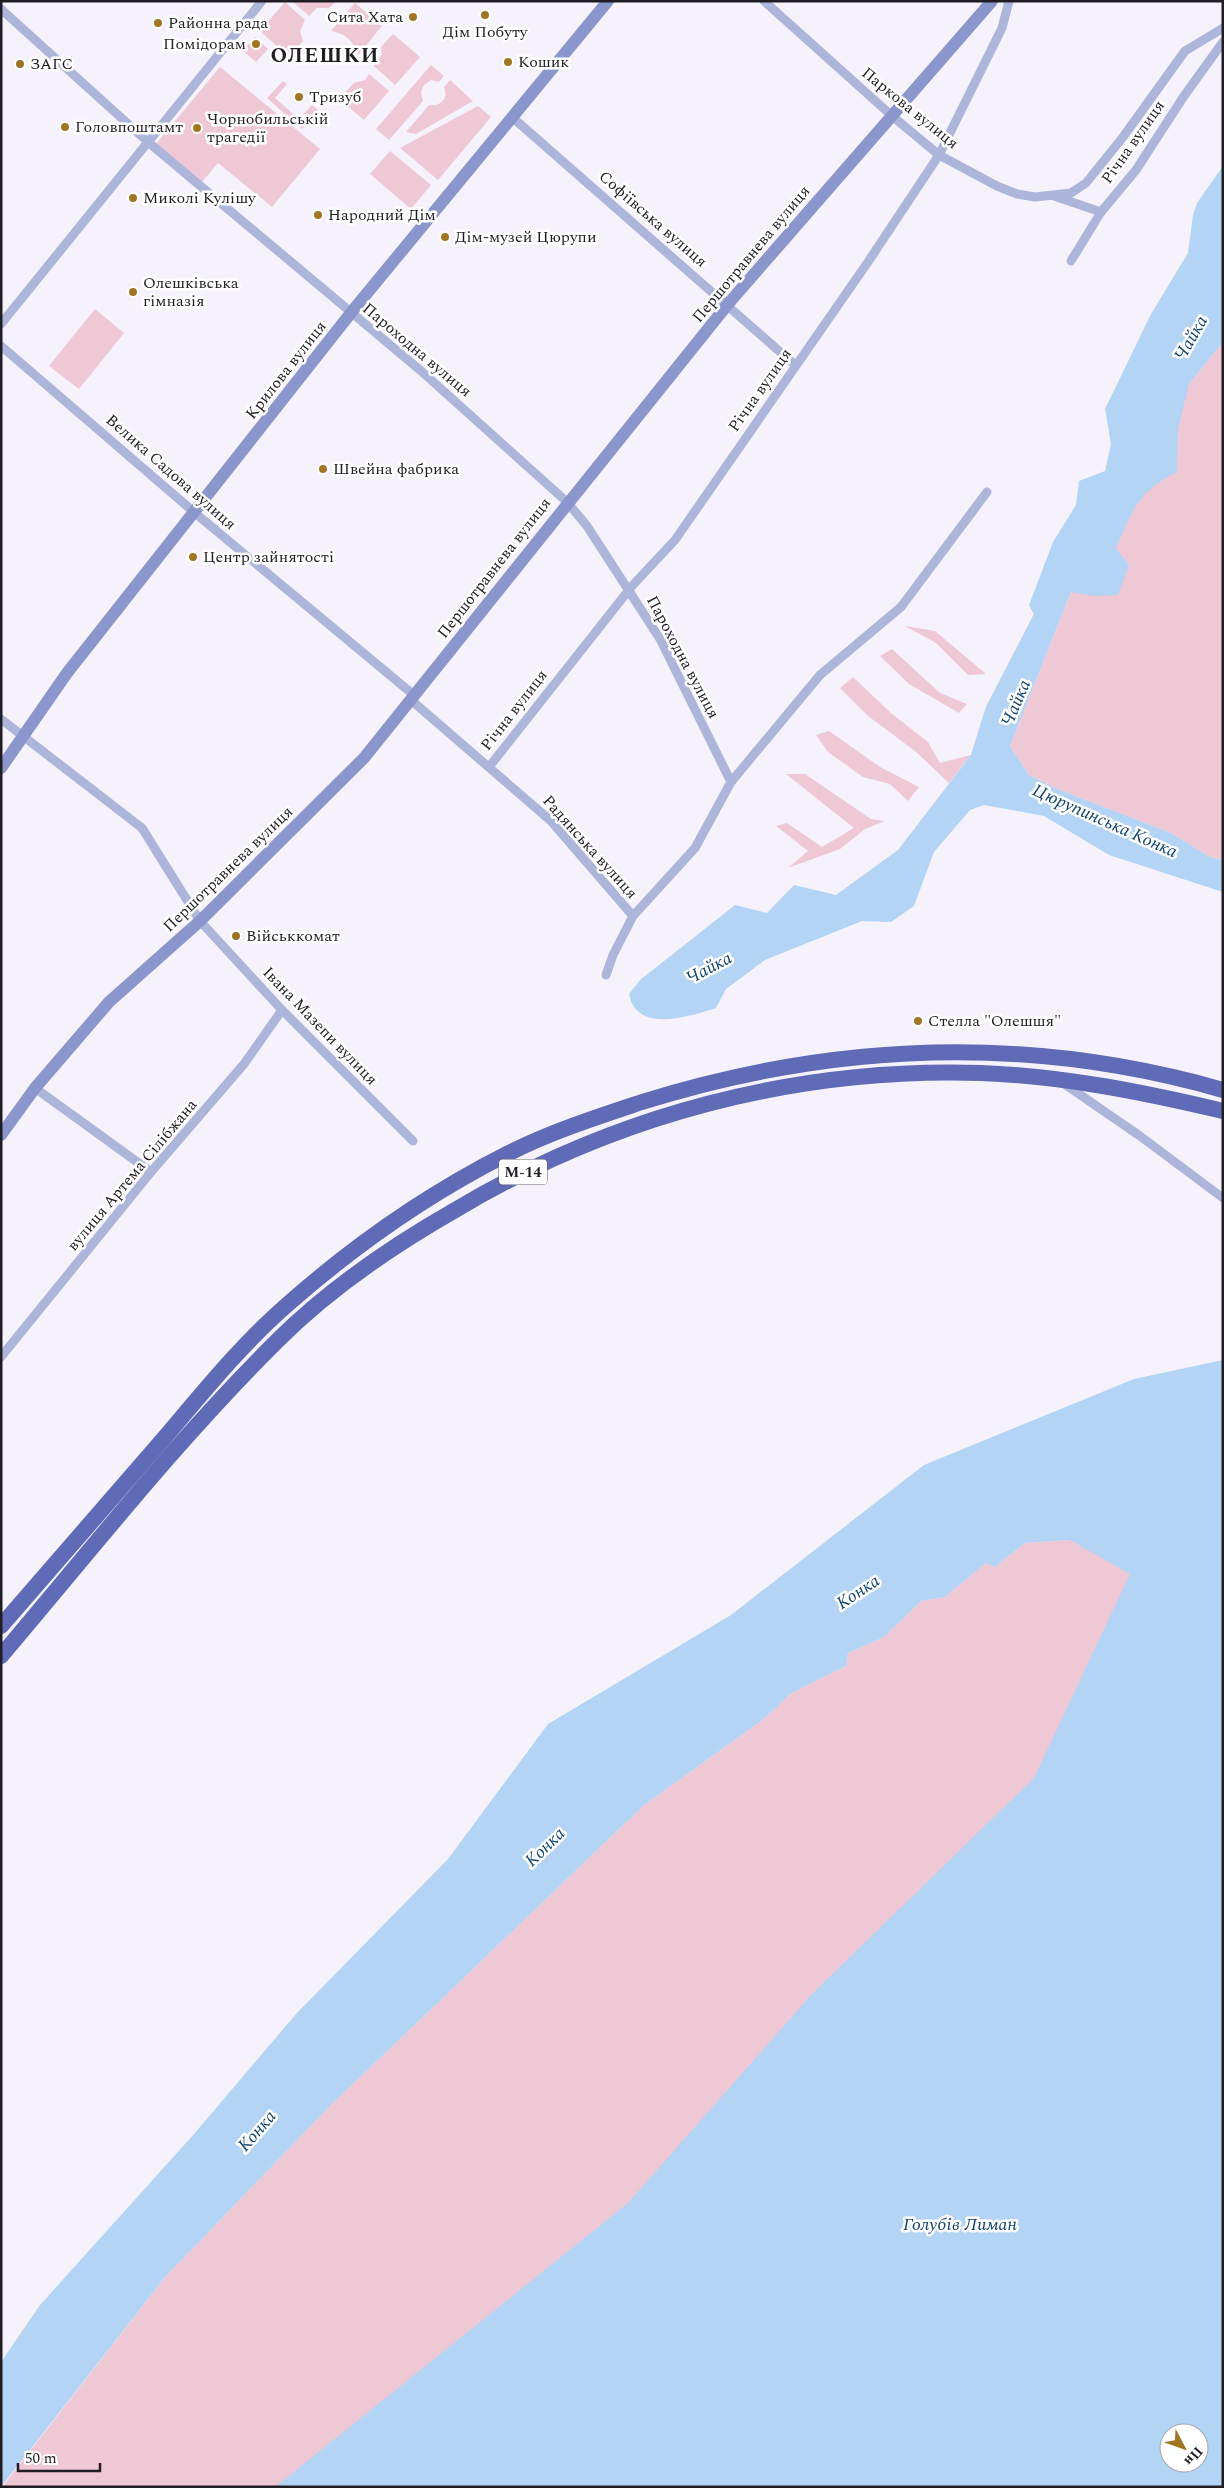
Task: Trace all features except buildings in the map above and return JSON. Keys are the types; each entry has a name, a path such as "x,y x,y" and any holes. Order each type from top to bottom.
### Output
{"highway":[{"name":"М-14","path":"1,1626 235,1356 287,1305 398,1217 510,1152 597,1116 697,1085 792,1065 882,1054 989,1051 1040,1055 1140,1069 1223,1090"},
{"name":"М-14","path":"1,1656 192,1432 278,1339 334,1290 396,1244 471,1200 541,1163 622,1129 700,1106 786,1086 872,1076 980,1073 1059,1080 1166,1097 1223,1111"}],"street":[{"path":"1,324 262,1"},
{"name":"Крилова вулиця","path":"1,768 67,673 351,313 608,1"},
{"name":"Паркова вулиця","path":"764,1 891,116 939,155 997,186 1017,194 1035,197 1071,193 1086,183 1123,137 1185,51 1223,28"},
{"name":"Першотравнева вулиця","path":"1,1135 35,1088 109,1002 200,921 364,758 567,502 728,304 992,1"},
{"name":"Річна вулиця","path":"489,766 629,589 675,540 795,364 868,262 939,155 1002,28 1009,1"},
{"name":"Пароходна вулиця","path":"1,9 148,142 420,370 567,502 587,526 660,639 731,782"},
{"name":"Річна вулиця","path":"1071,261 1101,212 1136,170 1184,96 1223,42"},
{"name":"Софіївська вулиця","path":"512,117 795,364"},
{"path":"1053,196 1101,212"},
{"name":"Велика Садова вулиця","path":"1,346 413,698"},
{"path":"606,975 613,955 633,916 695,848 731,782 820,675 901,607 987,492"},
{"name":"Радянська вулиця","path":"413,698 551,820 633,916"},
{"name":"Івана Мазепи вулиця","path":"1,719 142,828 200,921 282,1010 413,1141"},
{"name":"вулиця Артема Сілібжана","path":"1,1357 151,1172 244,1064 282,1010"},
{"path":"1059,1080 1140,1136 1223,1198"},
{"path":"35,1088 151,1172"}],"shaded area":[{"path":"292,1 336,1 329,8 317,8 309,16"},
{"path":"285,2 305,20 300,31 303,41 289,57 260,31"},
{"path":"355,3 382,26 358,55 354,45 348,38 331,31"},
{"path":"393,34 420,57 395,85 374,66 382,54 381,47"},
{"path":"255,37 268,49 256,62 243,51"},
{"path":"431,65 444,76 439,82 431,80 423,86 421,93 423,101 389,140 376,129"},
{"path":"220,67 320,149 272,207 218,163 202,182 156,144"},
{"path":"369,74 389,91 364,120 339,99 354,83 365,80"},
{"path":"450,80 473,101 416,134 406,132 429,105 437,105 443,101 445,98 444,87"},
{"path":"283,81 287,84 275,98 299,119 312,105 318,110 302,129 267,98"},
{"path":"478,106 491,117 438,180 400,148"},
{"path":"390,151 431,185 411,209 370,174"},
{"path":"95,309 124,333 79,389 49,366"},
{"path":"1223,342 1223,860 1210,857 1171,833 1055,788 1029,775 1010,746 1071,592 1189,384"},
{"path":"1043,595 971,755 986,707 1034,614 1029,605"},
{"path":"905,626 935,631 986,674 968,675 936,643"},
{"path":"892,649 940,693 967,704 959,713 909,684 880,656"},
{"path":"853,677 891,713 928,742 940,763 971,755 949,783 915,751 868,716 840,688"},
{"path":"829,731 880,767 919,787 908,801 890,784 863,777 828,752 816,735"},
{"path":"786,774 805,774 871,819 885,821 865,829 840,849 788,868 808,851 776,826 787,823 822,847 854,828"},
{"path":"1164,1520 1053,2487 2,2487 166,2276 331,2105 643,1806 765,1718 790,1694 846,1666 848,1653 884,1637 921,1601 945,1597 986,1563 995,1567 1025,1543 1071,1540"}],"water":[{"path":"1223,166 1223,342 1189,384 1178,429 1177,472 1164,479 1145,495 1138,503 1127,523 1116,548 1129,565 1118,595 1095,596 1071,592 1010,746 1029,775 1055,788 1171,833 1210,857 1223,860 1223,892 1109,855 1044,816 984,805 970,810 934,852 914,906 891,922 862,921 765,960 726,989 716,1008 674,1018 652,1018 643,1015 634,1007 629,994 640,980 735,905 767,913 794,885 836,895 898,850 971,755 986,707 1034,614 1029,605 1053,542 1076,505 1079,481 1105,471 1111,444 1105,409 1151,314 1188,253 1193,215 1197,203"},
{"name":"Голубів Лиман","path":"1223,1360 1223,2487 275,2487 628,2203 811,1995 1034,1778 1130,1574 1070,1540 1025,1543 995,1567 986,1563 945,1597 921,1601 884,1637 848,1653 846,1666 790,1694 765,1718 643,1806 331,2105 166,2276 1,2487 1,2362 40,2305 194,2134 296,2014 448,1859 548,1724 731,1615 924,1465 1134,1379"}],"place":[{"name":"Дім Побуту","path":"485,15"},
{"name":"Сита Хата","path":"413,17"},
{"name":"Районна рада","path":"158,23"},
{"name":"Помідорам","path":"256,44"},
{"name":"Кошик","path":"508,62"},
{"name":"ЗАГС","path":"20,64"},
{"name":"Тризуб","path":"299,97"},
{"name":"Головпоштамт","path":"65,127"},
{"name":"Чорнобильській трагедії","path":"197,128"},
{"name":"Миколі Кулішу","path":"133,198"},
{"name":"Народний Дім","path":"318,215"},
{"name":"Дім-музей Цюрупи","path":"445,237"},
{"name":"Олешківська гімназія","path":"133,292"},
{"name":"Швейна фабрика","path":"323,469"},
{"name":"Центр зайнятості","path":"193,557"},
{"name":"Військкомат","path":"236,936"},
{"name":"Стелла \"Олешшя\"","path":"918,1021"}],"district":[{"name":"ОЛЕШКИ","path":"325,56"}],"water label":[{"name":"Чайка","path":"1191,338"},
{"name":"Чайка","path":"1016,703"},
{"name":"Цюрупинська Конка","path":"1105,821"},
{"name":"Чайка","path":"709,968"},
{"name":"Конка","path":"858,1592"},
{"name":"Конка","path":"545,1847"},
{"name":"Конка","path":"257,2131"}]}
